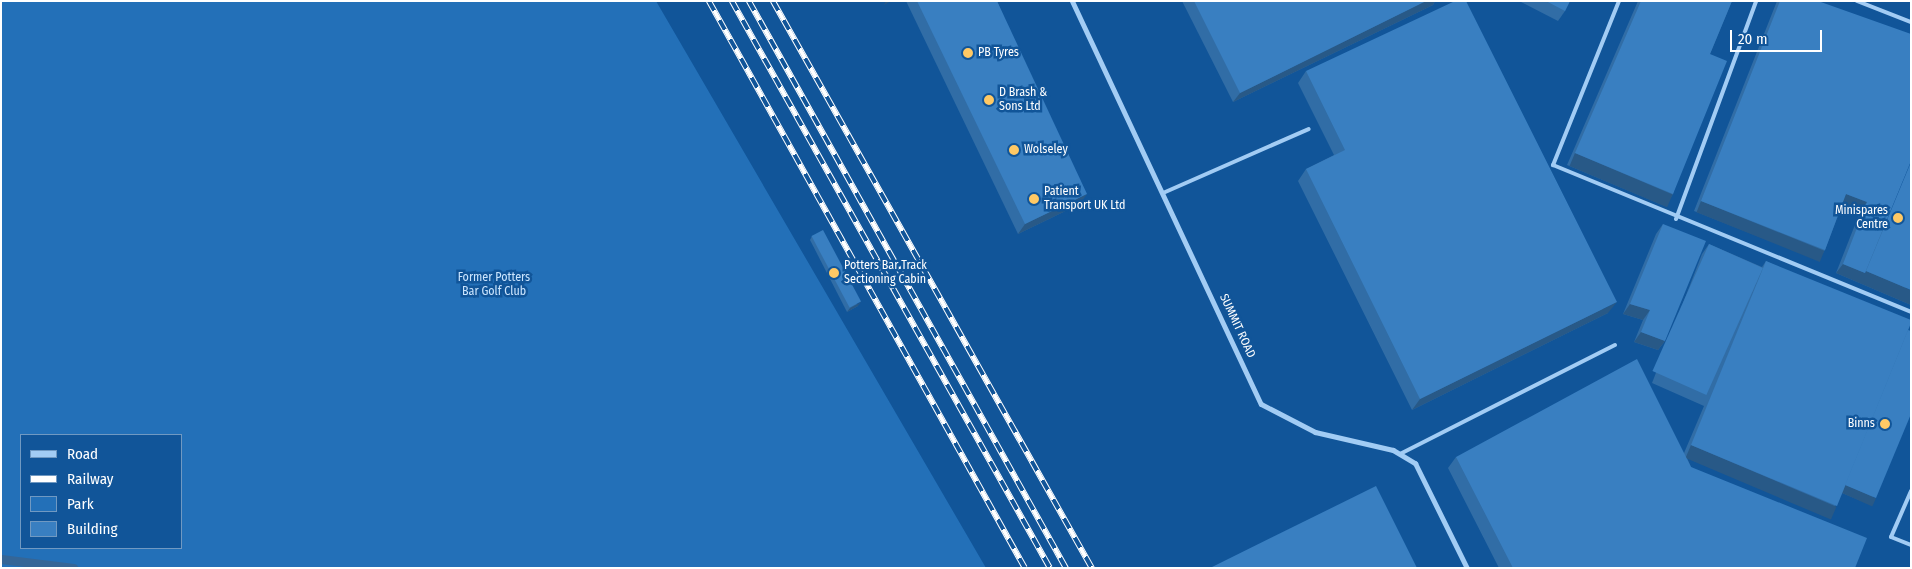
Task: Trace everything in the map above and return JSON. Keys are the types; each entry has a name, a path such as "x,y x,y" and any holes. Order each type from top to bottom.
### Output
{"street":[{"name":"SUMMIT ROAD","path":"1072,1 1261,404 1315,432 1400,454 1415,464 1428,482 1467,568"}],"lane":[{"path":"1619,1 1553,166 1676,219 1911,312"},
{"path":"1676,219 1756,1"},
{"path":"1857,1 1911,22"},
{"path":"1163,193 1309,129"},
{"path":"1400,454 1615,345"},
{"path":"1911,491 1891,537 1911,545"}],"green space":[{"name":"Former Potters Bar Golf Club","path":"1,1 656,1 986,568 1,568"}],"building":[{"path":"917,1 997,1 1087,194 1025,224"},
{"path":"1194,1 1426,1 1240,93"},
{"path":"1455,1 1466,1 1617,302 1420,399 1306,169 1345,150 1306,71"},
{"path":"1546,1 1570,1 1565,11"},
{"path":"1641,1 1732,1 1710,54 1727,61 1673,194 1575,153"},
{"path":"1780,1 1818,1 1911,34 1911,161 1865,273 1843,264 1867,202 1846,194 1825,250 1701,201"},
{"name":"Minispares Centre","path":"1911,162 1911,290 1866,271"},
{"path":"1663,224 1706,241 1665,341 1641,332 1650,310 1630,304"},
{"name":"Potters Bar Track Sectioning Cabin","path":"823,230 861,302 850,308 812,236"},
{"path":"1709,244 1763,268 1706,395 1652,371"},
{"path":"1766,261 1911,320 1837,506 1691,445"},
{"path":"1908,330 1911,331 1911,414 1876,498 1845,485"},
{"path":"1637,359 1691,467 1867,538 1855,568 1513,568 1456,457"},
{"path":"1376,486 1417,568 1210,568"}],"waterway":[{"path":"1,559 73,568"}],"railway":[{"path":"709,1 1025,568"},
{"path":"732,1 1050,568"},
{"path":"749,1 1066,568"},
{"path":"773,1 1092,568"}],"place":[{"name":"PB Tyres","path":"968,53"},
{"name":"D Brash & Sons Ltd","path":"989,100"},
{"name":"Wolseley","path":"1014,150"},
{"name":"Patient Transport UK Ltd","path":"1034,199"},
{"name":"Minispares Centre","path":"1898,218"},
{"name":"Potters Bar Track Sectioning Cabin","path":"834,273"},
{"name":"Binns","path":"1885,424"}]}
